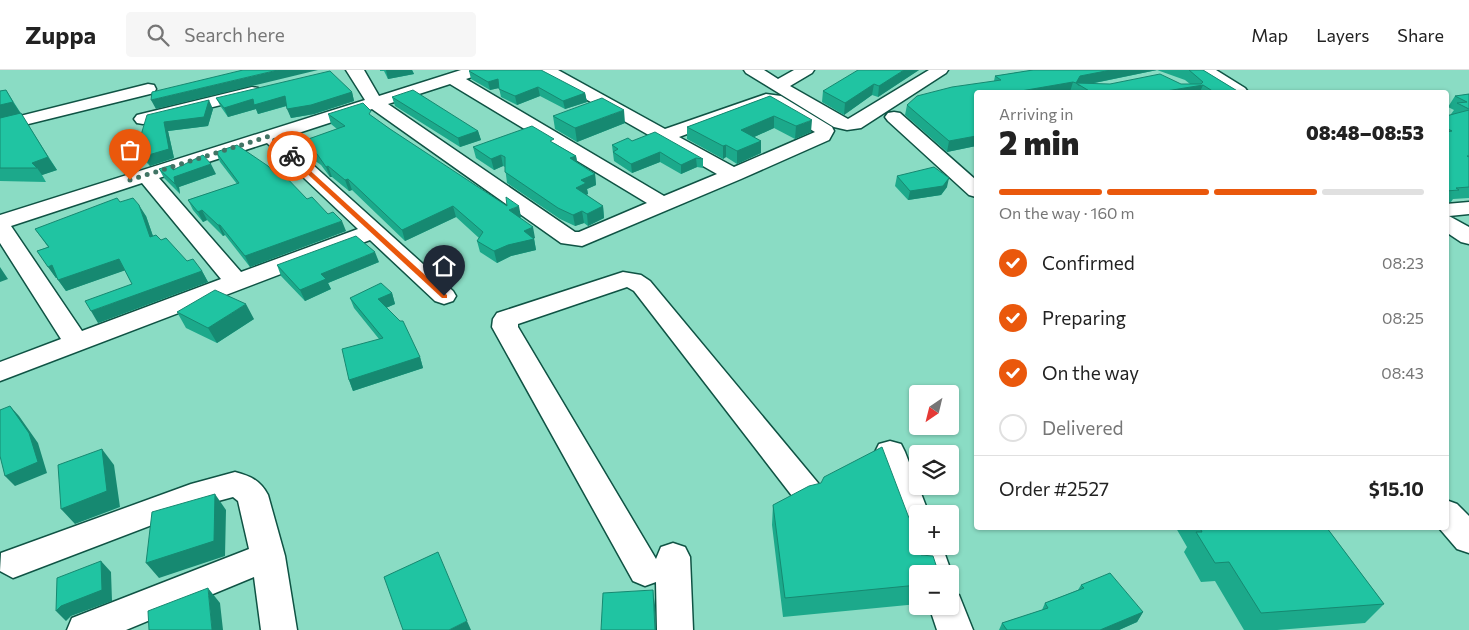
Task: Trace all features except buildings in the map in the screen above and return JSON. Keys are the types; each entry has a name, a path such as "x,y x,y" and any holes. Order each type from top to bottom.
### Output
{"street":[{"path":"354,70 375,103 463,154 572,239 582,239 734,175 822,136 825,131 775,100 766,98 663,136"},
{"path":"77,343 0,224 146,175 478,70"},
{"path":"546,70 734,175"},
{"path":"752,70 829,117 847,125 855,124 940,70"},
{"path":"778,86 806,70"},
{"path":"1205,70 1236,90"},
{"path":"452,78 543,124 663,204"},
{"path":"143,118 268,88"},
{"path":"0,126 148,89"},
{"path":"579,112 605,103"},
{"path":"894,117 974,189"},
{"path":"517,134 543,124"},
{"path":"270,136 444,296"},
{"path":"146,175 237,282"},
{"path":"1449,210 1469,208"},
{"path":"1449,224 1469,237"},
{"path":"0,372 372,231"},
{"path":"675,630 659,564 505,327 506,320 623,279 633,280 642,286 807,492"},
{"path":"890,452 910,505"},
{"path":"13,562 202,493 235,484 242,486 252,495 268,556 279,630"},
{"path":"1449,516 1469,539"},
{"path":"85,630 268,556"},
{"path":"950,615 956,630"}],"way so far":[{"path":"130,180 270,136 292,156"}],"route":[{"path":"292,156 444,296"}]}
